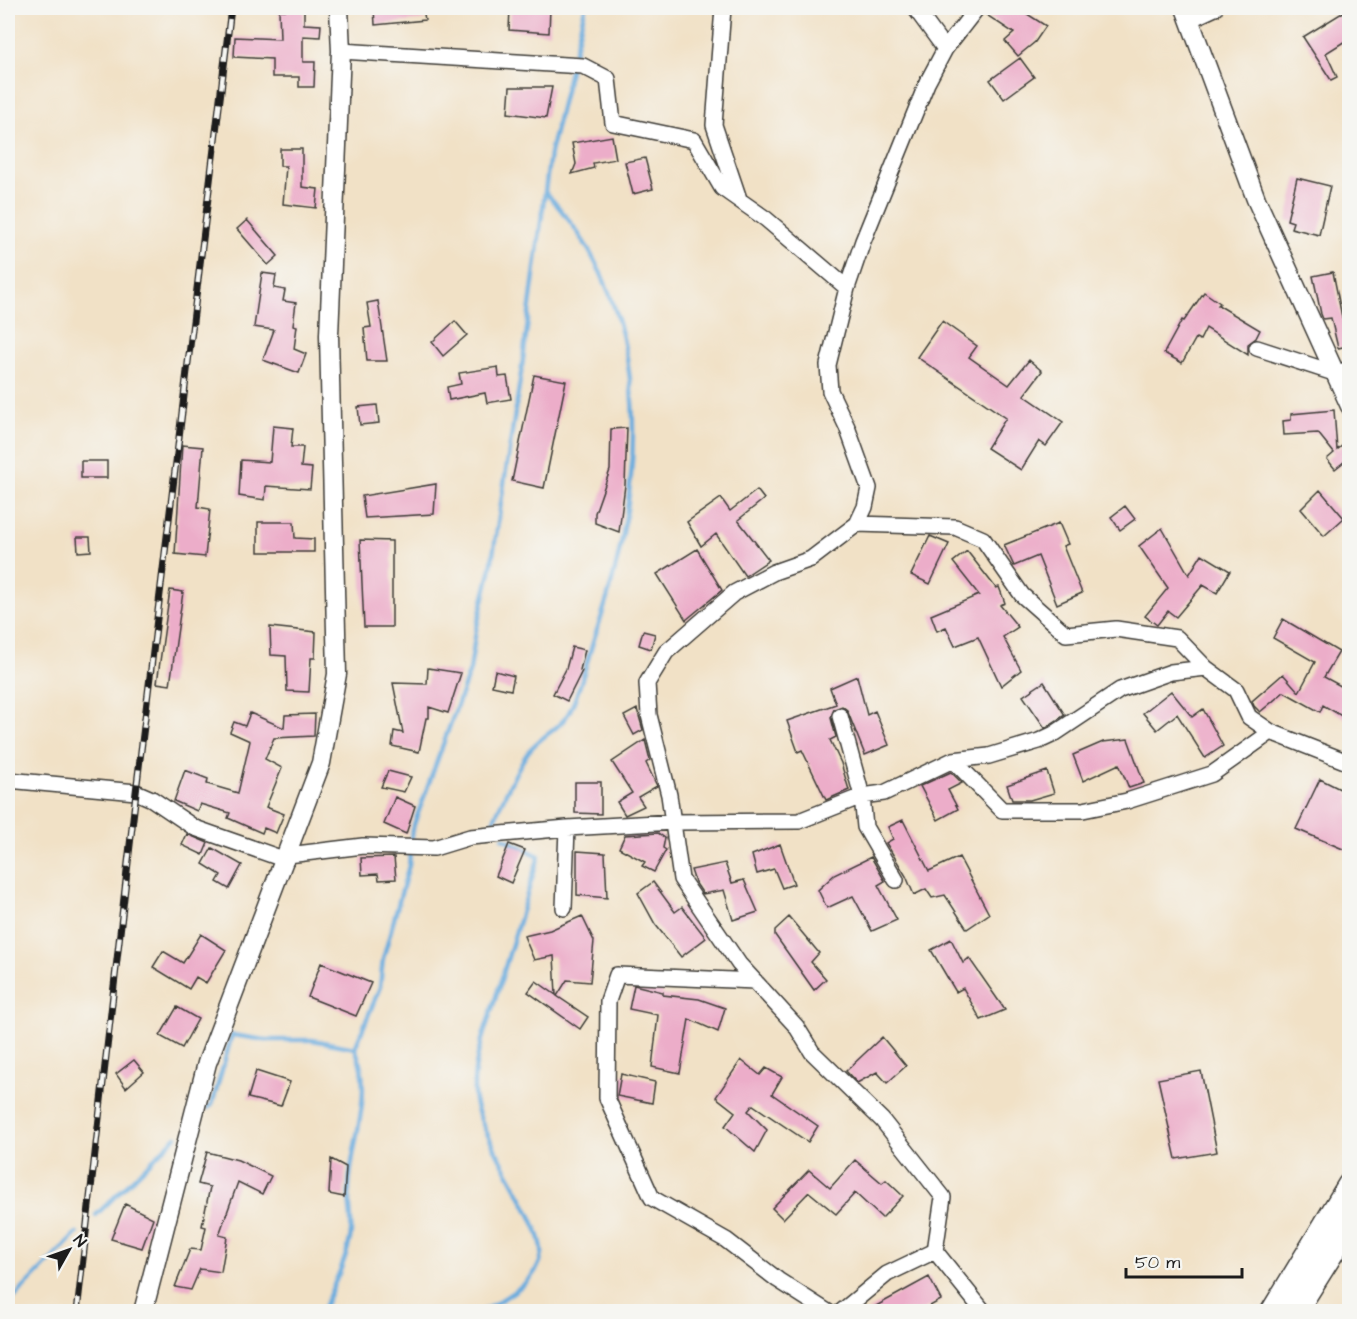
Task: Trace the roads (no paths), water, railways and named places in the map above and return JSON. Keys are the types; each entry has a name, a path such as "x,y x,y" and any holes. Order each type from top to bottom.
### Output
{"highway":[{"path":"1273,1311 1350,1185"},
{"path":"1294,1311 1350,1223"}],"street":[{"path":"143,1311 207,1063 287,858 321,763 337,674 329,335 341,51 339,8"},
{"path":"723,8 714,125 740,199"},
{"path":"915,8 945,49"},
{"path":"977,8 945,49 927,83 863,241 847,288 828,365 830,391 847,427 869,488 865,507 857,524 811,559 774,572 734,593 666,652 647,683 649,715 674,822 681,879 717,934 796,1026 812,1052 882,1120 943,1197 935,1251 984,1311"},
{"path":"1215,8 1187,14 1256,199 1343,371 1350,406"},
{"path":"341,51 580,66 608,79 613,123 694,140 722,188 766,219 847,288"},
{"path":"1257,348 1343,371"},
{"path":"857,524 955,527 983,540 1022,595 1066,634 1116,629 1177,638 1206,668 1236,690 1249,717 1271,732 1350,764"},
{"path":"8,780 136,792 152,799 195,828 287,858 363,846 421,849 480,837 567,828 674,822 799,821 862,796 884,793 953,760 989,756 1054,735 1120,690 1172,672 1206,668"},
{"path":"840,716 862,796 865,827 896,880"},
{"path":"953,760 1002,810 1083,810 1127,801 1212,774 1271,732"},
{"path":"564,908 567,828"},
{"path":"755,981 617,975 608,1001 607,1098 652,1198 726,1240 778,1280 828,1311"},
{"path":"841,1311 887,1275 935,1251"}],"waterway":[{"path":"322,1312 342,1267 351,1233 349,1188 363,1082 361,1065 355,1048 380,987 383,959 409,865 412,830 470,670 476,630 491,568 522,367 550,153 585,8"},
{"path":"490,832 501,804 525,758 533,746 564,719 576,696 612,580 625,522 632,463 632,404 625,347 608,291 582,240 545,192"},
{"path":"482,1312 510,1295 527,1281 534,1273 542,1254 534,1222 489,1137 475,1101 477,1059 539,856 503,838"},
{"path":"208,1108 212,1105 232,1035 266,1040 312,1040 355,1048"},
{"path":"96,1215 176,1137"},
{"path":"8,1304 77,1233"}],"railway":[{"path":"77,1312 136,792 231,8"}]}
